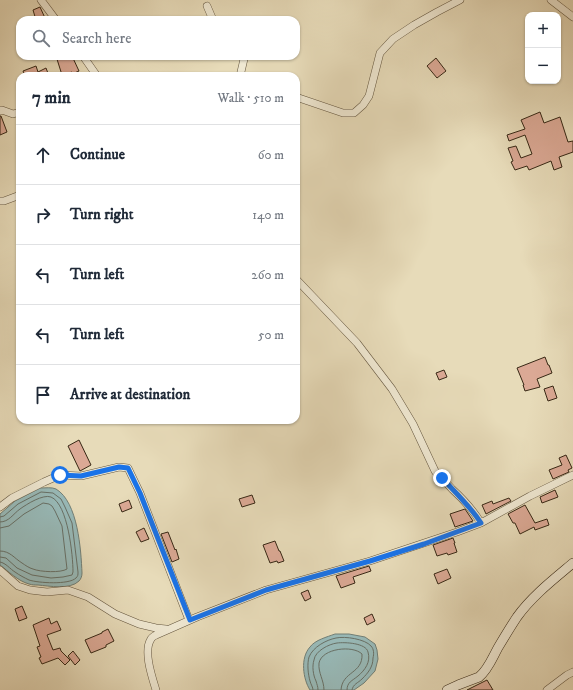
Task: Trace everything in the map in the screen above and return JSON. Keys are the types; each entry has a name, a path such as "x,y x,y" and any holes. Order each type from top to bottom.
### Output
{"street":[{"path":"41,0 53,16"},
{"path":"300,98 343,113 354,113 363,106 369,96 380,54 393,39 414,25 460,0"},
{"path":"551,0 573,17"},
{"path":"207,6 211,16"},
{"path":"86,60 94,72"},
{"path":"241,72 244,60"},
{"path":"0,111 2,110 13,114 16,113"},
{"path":"0,201 16,196"},
{"path":"300,283 357,343 392,389 413,424 438,475 461,497 481,523"},
{"path":"0,507 12,498 60,475 81,476 119,467 128,468 140,493 190,620"},
{"path":"156,690 152,677 148,650 151,640 156,635 266,590 370,561 424,544 481,523 530,496 573,475"},
{"path":"447,690 481,675 528,604 573,563"},
{"path":"0,570 18,586 30,590 47,592 68,590 88,597 115,614 140,624 156,628 170,629"},
{"path":"548,690 573,672"}],"water":[{"path":"40,488 56,489 63,495 74,515 81,552 82,574 79,581 70,586 59,587 25,583 0,565 0,514 15,501"},
{"path":"335,634 349,634 365,637 375,644 378,659 375,671 364,683 354,690 310,690 304,674 304,663 307,652 315,642"}],"building":[{"path":"40,7 44,16 35,16 33,10"},
{"path":"436,58 446,71 437,78 427,66"},
{"path":"57,60 74,60 79,71 77,72 61,72"},
{"path":"36,66 38,72 23,72"},
{"path":"46,68 48,72 38,72"},
{"path":"540,112 544,123 560,117 568,142 573,141 573,152 559,157 562,167 554,170 551,161 529,170 527,166 515,170 511,162 513,161 508,148 516,146 521,158 532,154 525,135 509,141 507,135 525,129 521,120"},
{"path":"0,116 7,132 0,135"},
{"path":"545,357 552,373 537,379 540,387 525,391 517,368"},
{"path":"444,370 447,377 439,380 436,373"},
{"path":"553,386 557,398 548,401 544,389"},
{"path":"79,440 91,465 80,471 68,446"},
{"path":"566,455 572,468 568,470 569,472 553,479 549,470 562,465 559,458"},
{"path":"555,490 558,497 542,503 540,497"},
{"path":"252,495 255,503 242,507 239,499"},
{"path":"509,498 511,501 486,514 482,505 492,501 493,504"},
{"path":"129,500 132,508 122,512 119,504"},
{"path":"525,505 535,523 547,519 549,525 535,530 534,527 520,534 515,523 513,523 508,514"},
{"path":"465,509 473,521 455,527 450,514"},
{"path":"144,528 149,539 141,542 136,532"},
{"path":"168,532 179,559 172,562 161,534"},
{"path":"453,538 457,552 437,556 433,545"},
{"path":"275,541 284,561 270,563 263,545"},
{"path":"369,566 371,571 353,577 355,583 341,588 336,576"},
{"path":"447,569 451,578 438,584 434,574"},
{"path":"308,590 311,598 305,601 301,593"},
{"path":"22,606 27,618 19,621 15,609"},
{"path":"372,614 375,621 367,625 364,618"},
{"path":"49,618 51,624 57,621 61,630 47,635 53,650 60,648 70,660 65,665 58,658 42,664 39,658 41,657 37,647 40,646 33,625"},
{"path":"108,629 114,641 106,645 106,647 91,653 85,640"},
{"path":"73,651 80,660 75,665 68,656"},
{"path":"487,680 493,690 467,690"}],"route":[{"path":"60,475 81,476 119,467 128,468 140,493 190,620 266,590 370,561 424,544 481,523 474,512 442,478"}]}
